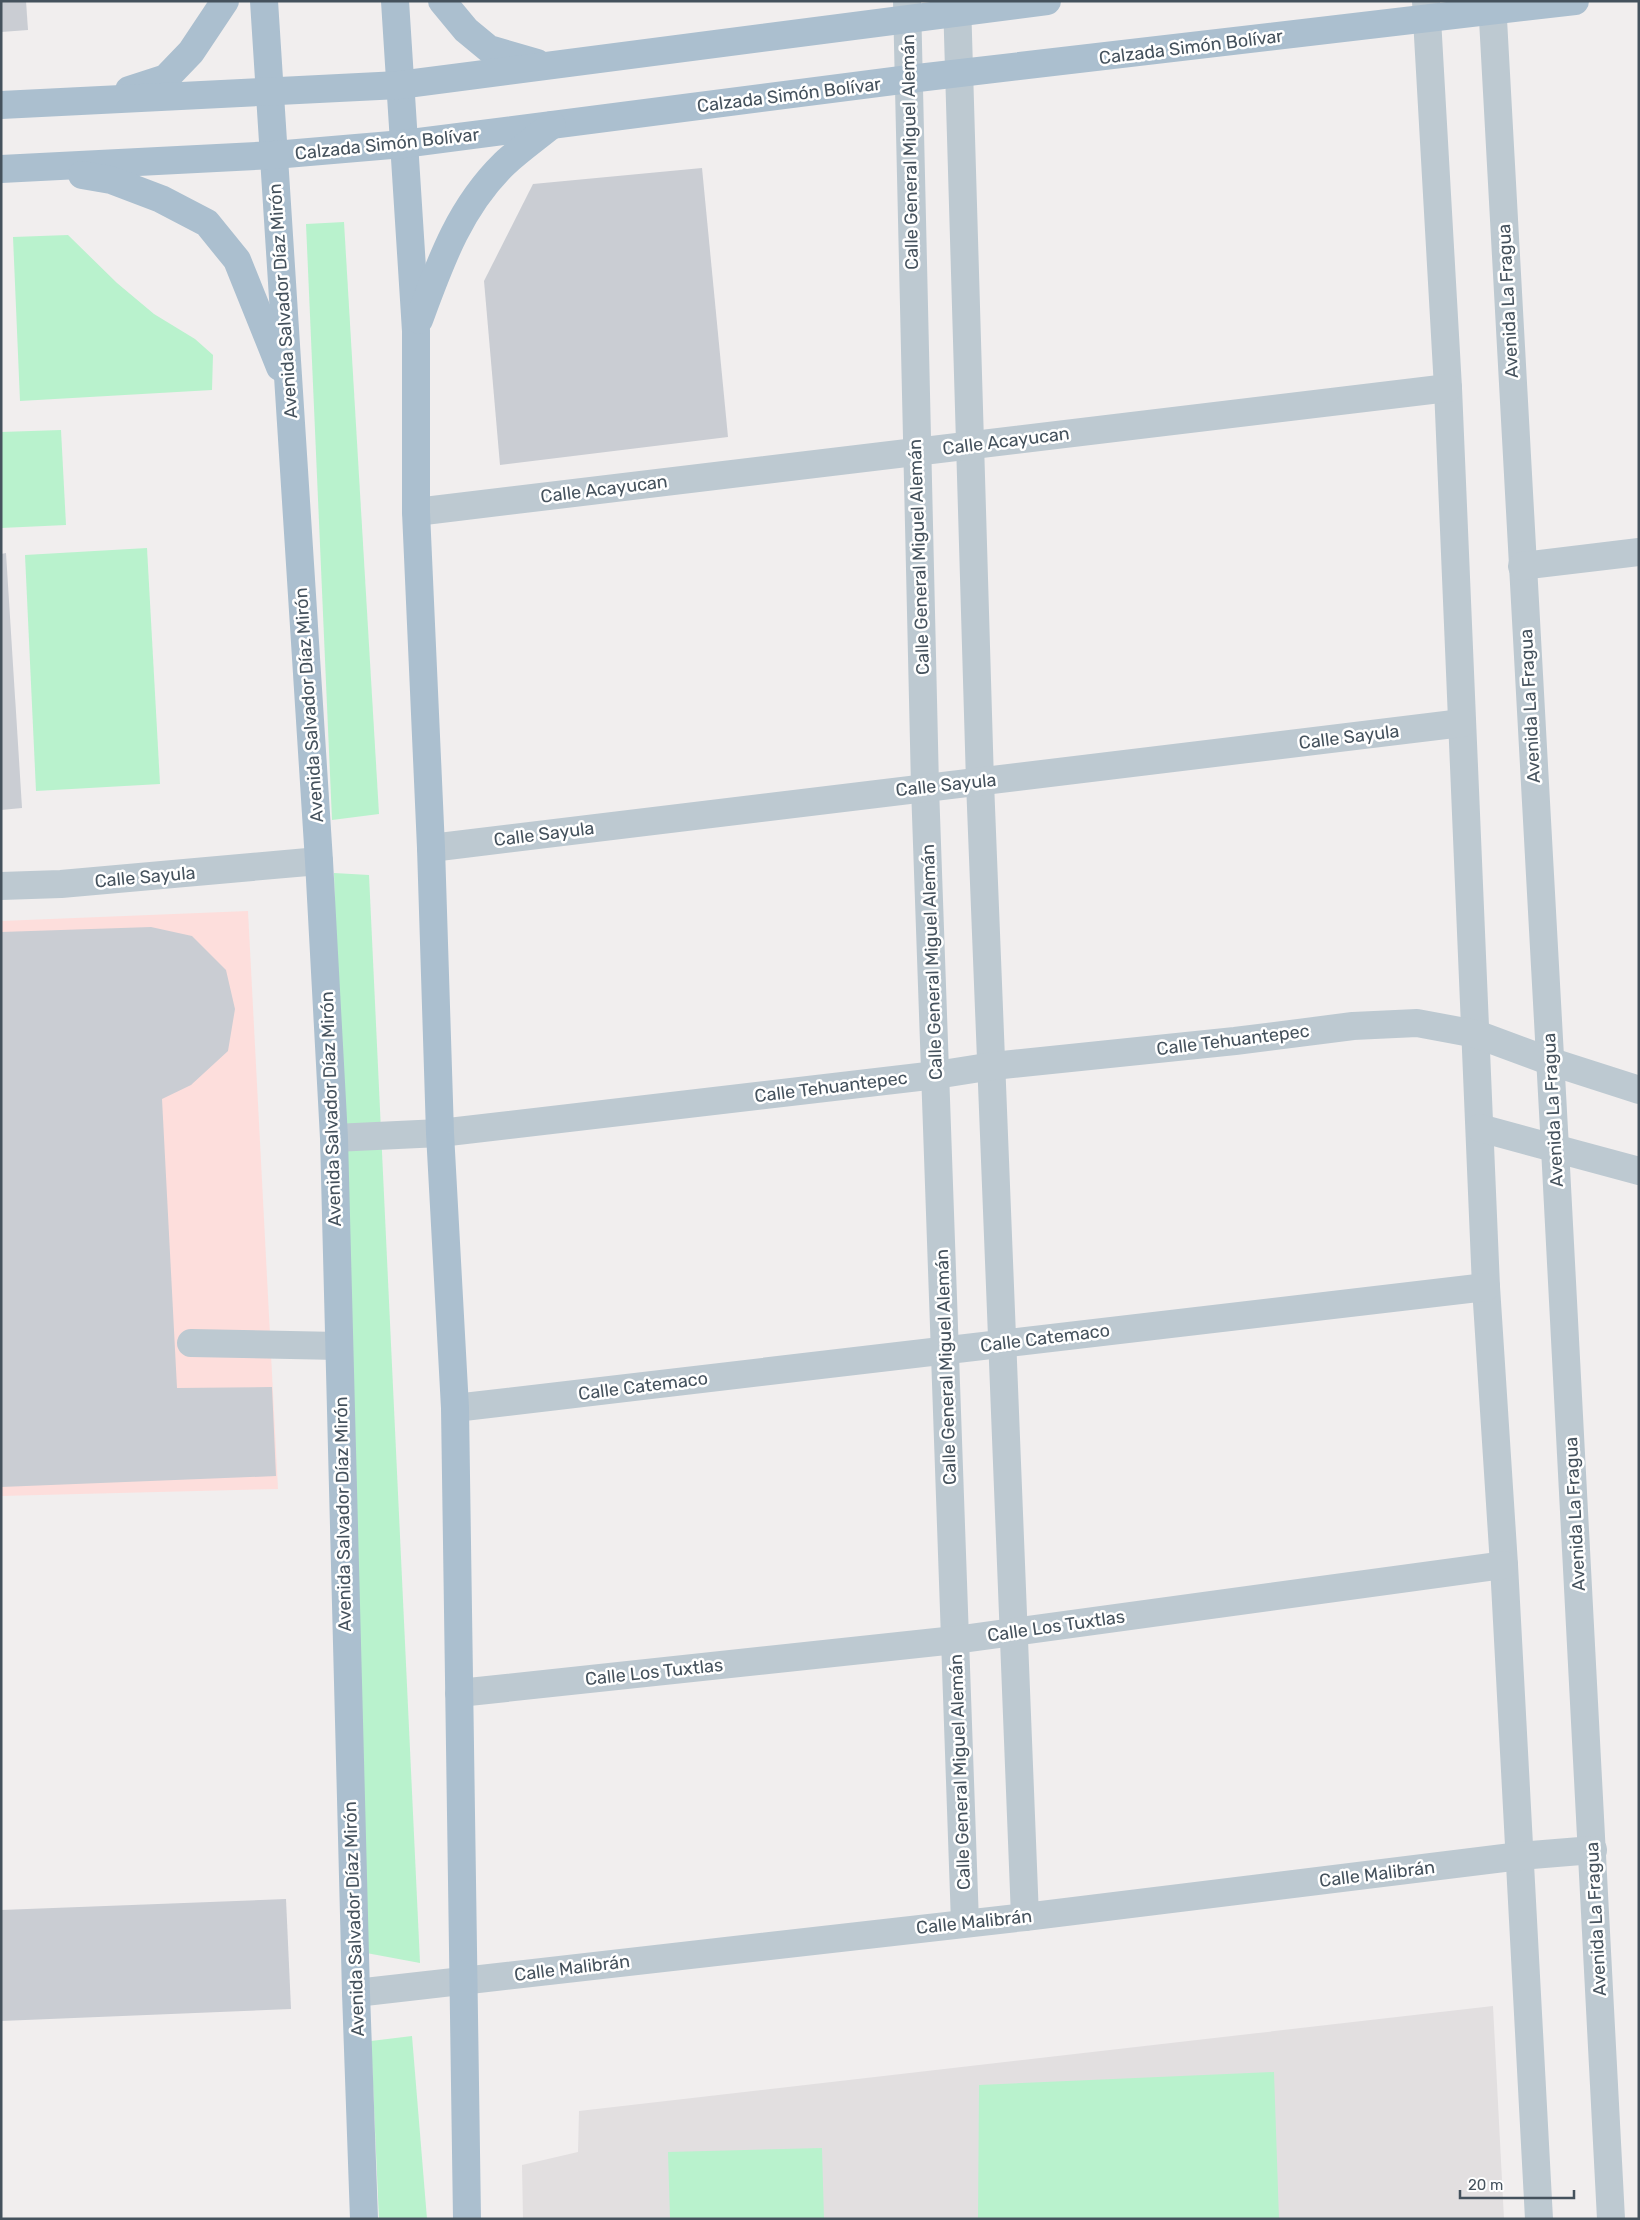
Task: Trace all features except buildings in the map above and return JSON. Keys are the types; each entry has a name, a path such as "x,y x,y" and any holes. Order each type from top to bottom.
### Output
{"main road":[{"path":"96,101 166,78 191,52 226,1"},
{"name":"Avenida Salvador Díaz Mirón","path":"264,1 319,861 334,1138 356,1993 364,2219"},
{"path":"395,1 416,331 416,512 431,848 440,1133 455,1408 467,2219"},
{"path":"442,1 466,30 489,49 548,66"},
{"path":"1,105 399,85 548,66 907,10 1047,1"},
{"name":"Calzada Simón Bolívar","path":"1,169 274,156 403,144 958,74 1427,10 1575,1"},
{"path":"416,331 443,256 460,220 488,182 505,163 552,126"},
{"path":"39,167 111,180 161,199 207,223 237,260 289,389"}],"street":[{"name":"Avenida La Fragua","path":"1492,6 1593,1850 1611,2219"},
{"path":"957,7 980,782 1004,1343 1013,1632 1025,1916"},
{"name":"Calle General Miguel Alemán","path":"907,10 925,787 965,1923"},
{"path":"1427,10 1448,388 1486,1287 1504,1565 1539,2219"},
{"name":"Calle Acayucan","path":"416,512 1448,388"},
{"path":"1522,566 1639,552"},
{"name":"Calle Sayula","path":"431,848 1462,723"},
{"name":"Calle Sayula","path":"1,886 61,884 319,861"},
{"name":"Calle Tehuantepec","path":"334,1138 440,1133 936,1075 993,1066 1235,1041 1353,1026 1417,1023 1476,1034 1550,1062 1639,1090"},
{"path":"1480,1128 1639,1171"},
{"name":"Calle Catemaco","path":"455,1408 1486,1287"},
{"path":"191,1343 339,1346"},
{"name":"Calle Los Tuxtlas","path":"459,1693 955,1640 1504,1565"},
{"name":"Calle Malibrán","path":"356,1993 1025,1916 1520,1856 1593,1850"}],"shaded area":[{"path":"248,911 278,1489 1,1496 1,921"},
{"path":"1493,2006 1504,2219 523,2219 522,2165 578,2152 579,2111"}],"green space":[{"path":"344,222 379,814 332,820 306,224"},
{"path":"68,235 117,283 154,314 195,339 213,355 212,390 20,401 13,237"},
{"path":"61,430 66,525 1,528 1,432"},
{"path":"147,548 160,784 36,791 25,555"},
{"path":"334,873 369,875 420,1963 361,1952"},
{"path":"412,2036 427,2219 379,2219 371,2041"},
{"path":"1274,2072 1279,2219 978,2219 979,2085"},
{"path":"822,2148 824,2219 670,2219 668,2152"}]}
